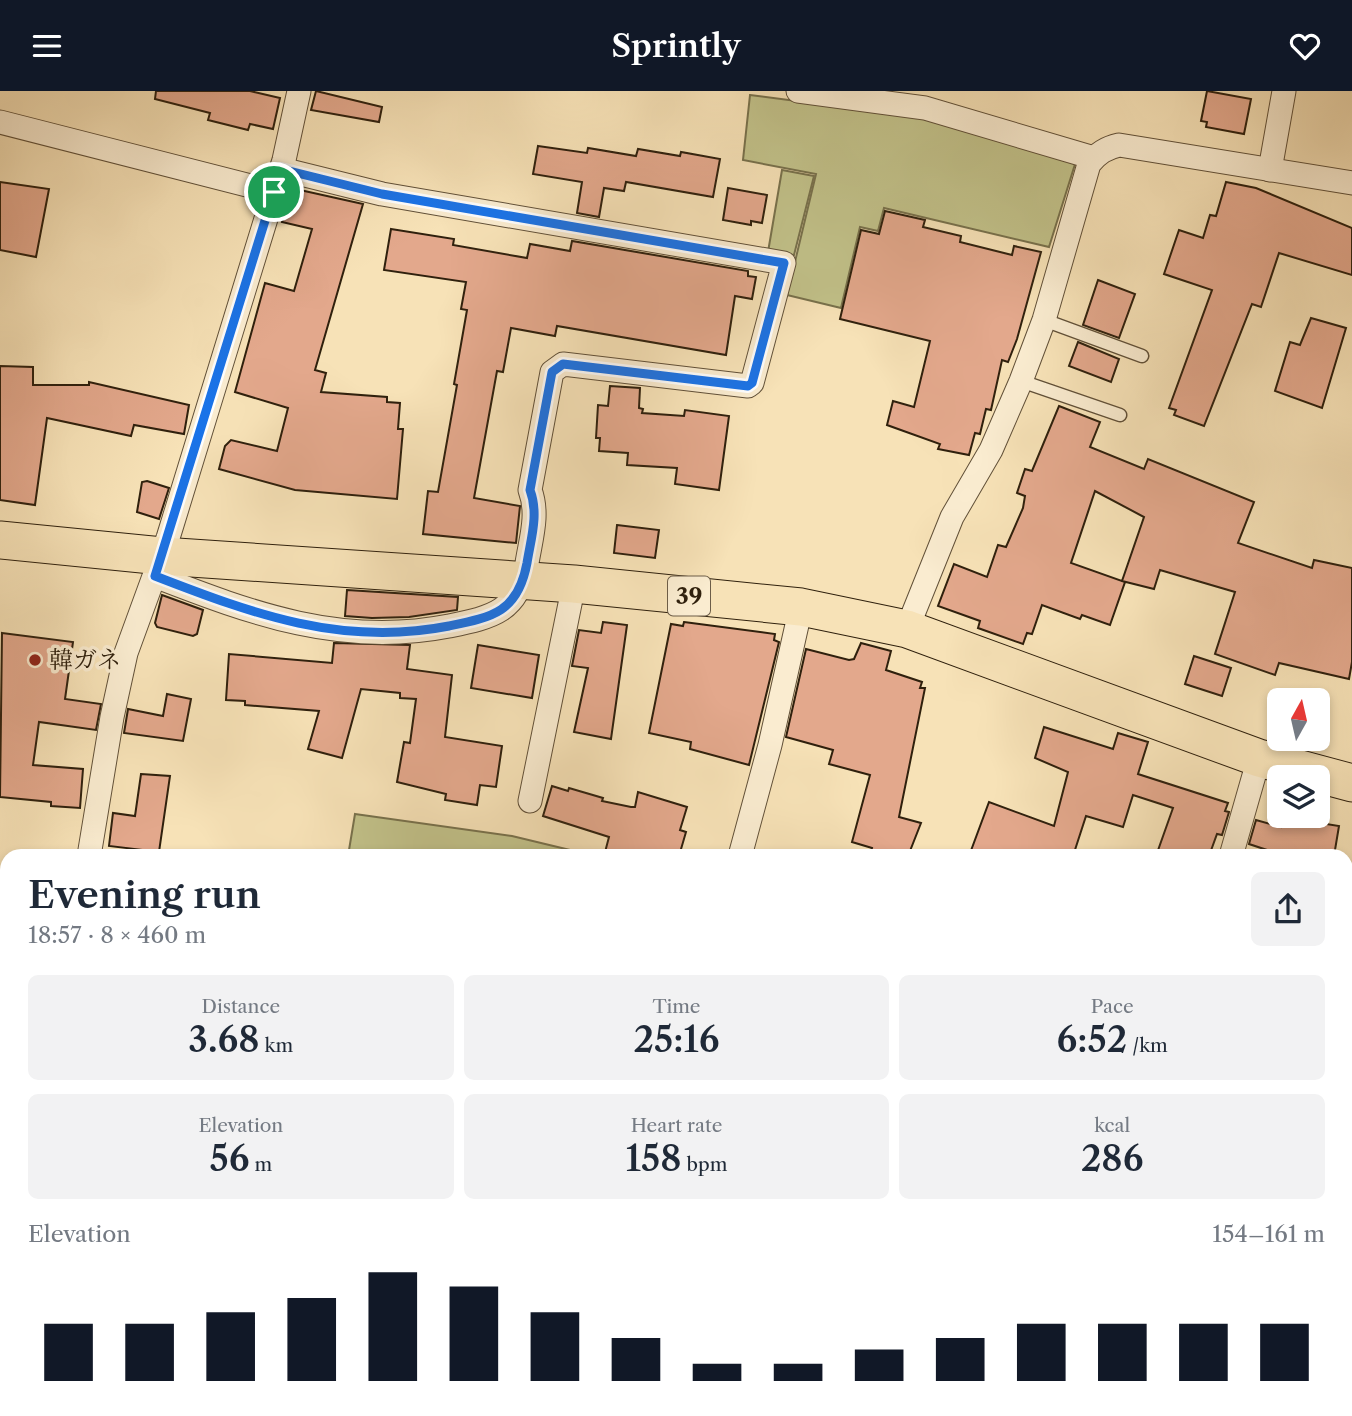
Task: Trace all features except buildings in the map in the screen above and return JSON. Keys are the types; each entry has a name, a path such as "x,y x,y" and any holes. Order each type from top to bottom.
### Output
{"main road":[{"name":"39","path":"0,540 159,566 574,584 801,607 906,629 1259,758 1352,783"}],"street":[{"path":"90,849 112,717 126,653 159,566 281,169 299,91"},
{"path":"798,91 925,108 1094,158"},
{"path":"1270,170 1284,91"},
{"path":"0,122 274,192"},
{"path":"906,629 952,517 991,450 1021,381 1044,320 1089,163 1094,158 1107,148 1119,145 1352,183"},
{"path":"159,566 229,604 302,625 363,634 419,632 490,618 509,605 524,581 536,506 530,490 552,372 563,364 748,386 752,383 784,263 382,194 281,169"},
{"path":"530,801 574,584"},
{"path":"742,849 770,745 801,607"},
{"path":"1233,849 1259,758"}],"lane":[{"path":"1044,320 1142,356"},
{"path":"1021,381 1120,415"}],"green space":[{"path":"750,95 926,118 1076,161 1049,247 884,208 878,231 860,227 841,308 787,295 816,174 743,160"},
{"path":"782,170 814,176 794,255 768,252"},
{"path":"355,814 512,836 566,849 349,849"}],"place":[{"name":"韓ガネ","path":"35,660"}],"route":[{"path":"281,169 382,194 543,219 784,263 752,383 748,386 563,364 552,372 530,490 536,506 524,581 509,605 490,618 419,632 363,634 302,625 229,604 155,576 274,192 281,169"}]}
